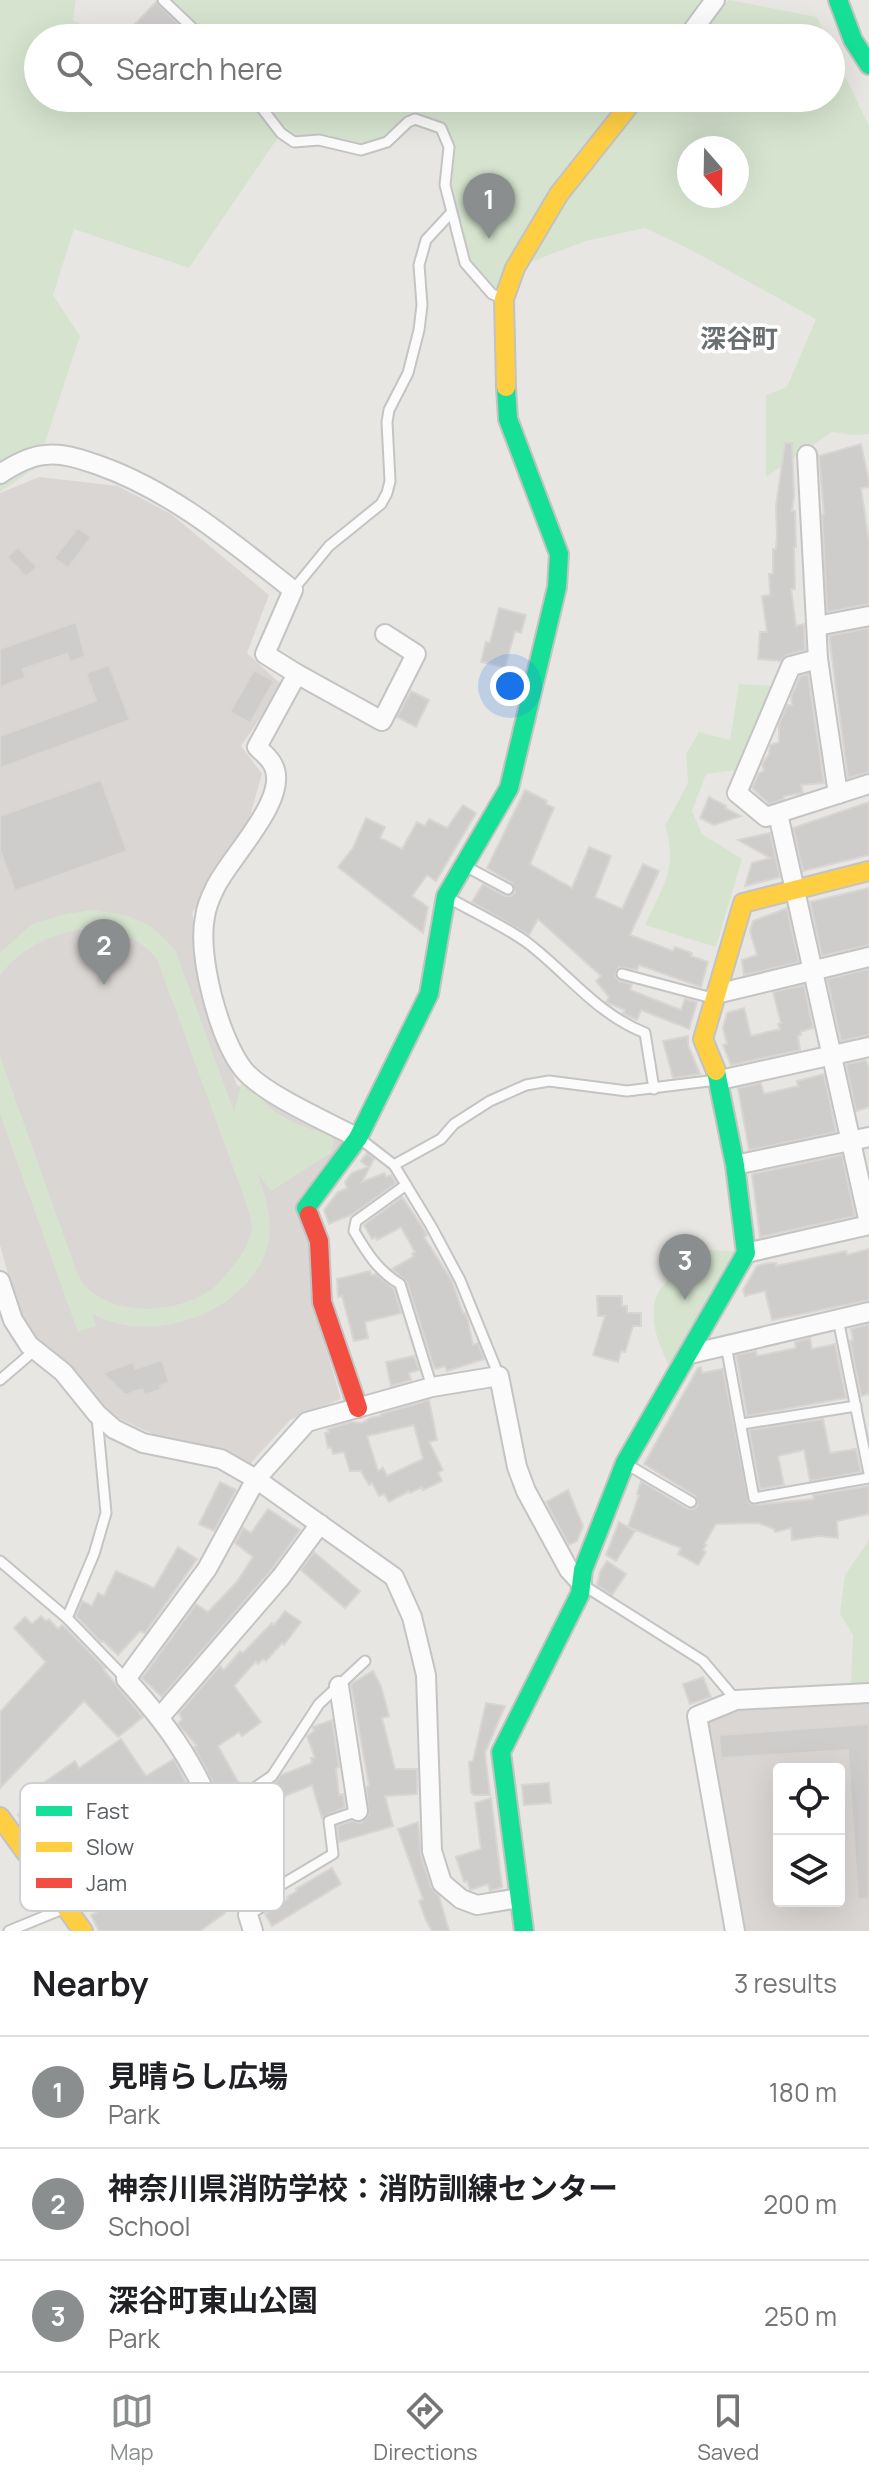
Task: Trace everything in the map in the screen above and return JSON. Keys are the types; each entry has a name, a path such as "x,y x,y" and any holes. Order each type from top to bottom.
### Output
{"street":[{"path":"697,24 715,0"},
{"path":"838,0 853,40 869,65"},
{"path":"358,1408 322,1302 319,1241 306,1208 358,1138 429,994 446,896 509,788 557,587 559,554 508,419 503,342 504,299 515,268 559,194 624,112"},
{"path":"0,474 42,455 68,455 124,474 170,499 219,531 293,590 265,654 382,721 416,654 385,634"},
{"path":"807,455 818,659 838,794"},
{"path":"817,626 869,616"},
{"path":"818,659 791,666 737,793 766,817 869,784"},
{"path":"297,674 257,747 274,765 276,780 271,801 215,887 204,917 203,953 217,1010 243,1070 264,1087 358,1138"},
{"path":"746,1253 869,1224 860,1139 832,1056 778,814"},
{"path":"524,1931 501,1752 580,1594 583,1570 625,1463 746,1253 720,1080 703,1039 743,903 869,871"},
{"path":"716,996 869,957"},
{"path":"720,1080 869,1047"},
{"path":"735,1165 860,1139"},
{"path":"0,1281 13,1320 35,1350 63,1372 97,1414 114,1429 143,1443 221,1459 256,1479 394,1577 412,1617 426,1675 432,1851 442,1883 461,1899 477,1905 519,1898"},
{"path":"690,1354 869,1312"},
{"path":"201,1783 189,1758 160,1717 126,1679 207,1569 256,1479 307,1422 432,1387 499,1376 517,1467 526,1491 569,1570 582,1584"},
{"path":"160,1717 281,1577 320,1524"},
{"path":"339,1686 358,1811"},
{"path":"735,1931 697,1716 736,1700 869,1693"},
{"path":"0,1817 20,1844"},
{"path":"69,1911 83,1931"}],"lane":[{"path":"163,0 188,24"},
{"path":"265,112 281,133 294,142 319,140 361,150 387,142 415,119 441,128 449,147 445,185 465,263 492,294 504,299"},
{"path":"293,590 329,546 381,504 387,493 390,481 387,422 389,410 408,373 419,330 422,305 419,265 426,240 451,213"},
{"path":"464,866 508,889"},
{"path":"446,896 528,944 597,1006 623,1024 645,1033 654,1089"},
{"path":"622,974 716,996"},
{"path":"394,1165 441,1139 454,1124 490,1101 526,1085 549,1081 627,1091 720,1080"},
{"path":"358,1138 394,1165 406,1185 460,1280 499,1376"},
{"path":"406,1185 356,1221 354,1231 383,1274 400,1284 432,1387"},
{"path":"726,1345 754,1498 869,1476 838,1319"},
{"path":"0,1380 35,1350"},
{"path":"742,1424 856,1406"},
{"path":"67,1618 94,1554 106,1513 97,1414"},
{"path":"625,1463 691,1502"},
{"path":"0,1561 67,1618 126,1679"},
{"path":"582,1584 703,1661 736,1700"},
{"path":"262,1783 272,1776 319,1704 365,1661"},
{"path":"284,1883 333,1854 329,1821 358,1811"},
{"path":"9,1931 56,1911"}],"shaded area":[{"path":"39,477 118,486 171,514 269,595 247,653 282,685 241,746 262,774 246,830 192,913 226,1058 237,1085 292,1114 344,1136 309,1238 312,1302 341,1399 290,1420 250,1464 168,1441 101,1410 55,1355 28,1331 18,1310 0,1245 0,493"},
{"path":"869,1700 869,1931 741,1931 703,1727 712,1716 745,1706"}],"green space":[{"path":"0,0 76,0 73,20 80,24 24,24 24,112 616,112 492,294 465,263 445,185 449,156 441,128 415,119 387,142 361,150 319,140 294,142 281,133 189,268 74,229 53,295 80,336 37,467 0,492"},
{"path":"163,0 707,0 687,24 185,24 184,19"},
{"path":"729,0 817,17 820,24 702,24"},
{"path":"845,76 869,126 869,434 832,432 766,477 766,395 787,387 816,319 645,228 586,241 515,268 627,112 845,112"},
{"path":"739,684 772,686 736,770 706,774 692,811 702,834 742,859 716,947 645,925 669,866 669,840 665,826 688,783 686,754 699,732 730,740"},
{"path":"93,910 140,920 158,932 176,952 234,1112 242,1082 282,1116 334,1137 332,1152 271,1191 257,1172 268,1211 269,1241 254,1274 237,1293 216,1308 166,1325 115,1323 92,1314 96,1326 78,1332 0,1114 0,1056 76,1270 83,1284 102,1299 117,1305 150,1309 199,1297 212,1289 237,1261 252,1227 244,1197 157,959 140,943 120,933 99,929 77,930 35,946 0,975 0,953 32,924"},
{"path":"708,1250 739,1251 672,1372 655,1330 656,1297 672,1276"},
{"path":"869,1540 869,1683 851,1684 853,1635 840,1614 845,1575"}],"building":[{"path":"156,2 178,24 135,24"},
{"path":"785,443 792,443 792,511 795,511 795,589 791,589 796,626 804,624 805,650 787,655 780,661 758,659 760,632 767,632 762,596 770,595 769,574 773,574 776,506"},
{"path":"861,444 869,481 869,487 861,488 869,543 869,604 827,612 819,456"},
{"path":"78,528 91,537 68,568 54,558"},
{"path":"18,547 37,567 26,577 7,557"},
{"path":"499,608 526,615 521,633 515,631 505,667 481,662 486,642 490,643"},
{"path":"76,622 85,656 70,662 67,654 23,669 25,678 0,687 0,649"},
{"path":"869,628 869,772 848,778 829,636"},
{"path":"109,665 130,720 0,768 0,736 96,701 86,673"},
{"path":"254,670 274,681 250,723 230,712"},
{"path":"808,674 824,783 801,785 803,793 784,796 784,799 769,804 752,788 759,773 764,771 762,764 769,754 770,745 779,742 779,725 787,705 792,705 791,697 800,676"},
{"path":"411,691 429,700 416,727 397,717"},
{"path":"101,780 127,851 15,891 0,850 0,816"},
{"path":"525,790 554,808 530,864 572,888 589,847 611,856 595,897 622,909 643,864 659,871 630,935 673,951 675,947 708,962 701,987 639,965 637,970 619,967 615,975 619,981 632,984 630,990 681,1010 685,999 697,1002 689,1029 641,1010 637,1020 628,1016 623,1013 625,1010 606,1002 609,997 596,981 601,976 538,919 529,935 472,902 483,884 505,896 515,892 512,883 487,868"},
{"path":"709,797 741,816 714,825 700,818"},
{"path":"869,802 869,855 803,871 793,828"},
{"path":"463,805 476,813 436,881 427,875 412,896 428,907 423,933 338,867 353,848 366,818 385,827 380,838 402,849 417,822 425,826 429,819 447,828"},
{"path":"770,833 780,877 745,886 752,863 770,858 738,840"},
{"path":"869,888 869,945 822,956 810,902"},
{"path":"787,908 799,962 744,975 742,960 757,955 750,931 753,921"},
{"path":"869,969 869,1035 841,1041 827,979"},
{"path":"804,985 813,1028 800,1032 800,1050 731,1065 723,1045 727,1044 723,1028 727,1013 744,1008 751,1036 780,1029 773,992"},
{"path":"688,1036 688,1045 700,1074 673,1078 663,1041"},
{"path":"866,1060 869,1068 869,1107 856,1111 846,1064"},
{"path":"824,1074 836,1132 749,1150 738,1088 761,1083 764,1094 798,1086 797,1081"},
{"path":"367,1153 374,1159 362,1182 384,1173 386,1177 391,1175 396,1183 353,1214 329,1224 324,1210 338,1192 347,1188 345,1182 352,1173 368,1167 361,1161"},
{"path":"842,1155 855,1216 760,1237 752,1174"},
{"path":"402,1197 452,1281 468,1321 473,1345 478,1343 484,1359 447,1371 445,1366 434,1367 407,1282 392,1269 414,1256 412,1254 415,1252 401,1227 377,1240 375,1237 372,1239 364,1225"},
{"path":"869,1249 869,1300 772,1320 765,1291 745,1296 743,1290 757,1266 776,1263 776,1266"},
{"path":"370,1271 371,1275 376,1274 394,1289 401,1313 365,1322 368,1338 354,1341 342,1296 338,1297 337,1279"},
{"path":"597,1296 622,1296 622,1306 627,1306 627,1313 641,1313 641,1326 633,1326 625,1352 621,1351 618,1362 593,1355 605,1316 598,1316"},
{"path":"869,1324 869,1394 861,1396 850,1341 853,1340 851,1329"},
{"path":"810,1338 812,1349 835,1344 846,1398 747,1416 736,1355 756,1351 757,1356 796,1348 795,1342"},
{"path":"414,1356 419,1370 409,1373 411,1380 391,1386 386,1362"},
{"path":"162,1360 169,1382 145,1395 142,1389 125,1395 103,1373 133,1362 135,1369"},
{"path":"701,1367 702,1373 723,1369 749,1503 814,1499 813,1495 869,1486 869,1514 837,1521 838,1538 819,1536 792,1540 791,1528 775,1532 758,1523 716,1524 704,1544 703,1550 706,1552 698,1565 678,1554 681,1548 628,1527 641,1481 688,1509 698,1505 695,1496 644,1464"},
{"path":"429,1400 437,1440 429,1442 443,1470 438,1473 442,1481 423,1490 422,1487 409,1491 389,1502 384,1494 379,1496 372,1483 369,1485 361,1471 350,1471 344,1452 333,1454 331,1447 328,1448 325,1433 329,1432 328,1429 351,1422 362,1423","holes":["414,1425 423,1459 387,1476 383,1468 378,1471 367,1436"]},
{"path":"823,1419 830,1453 856,1449 861,1472 810,1481 804,1450 778,1456 784,1485 760,1489 749,1430"},
{"path":"220,1482 236,1490 214,1531 199,1524"},
{"path":"568,1490 583,1526 577,1541 569,1545 546,1502"},
{"path":"268,1509 300,1530 272,1569 162,1697 142,1678 196,1604 208,1612 236,1583 253,1557 235,1543 243,1528 251,1533"},
{"path":"619,1522 635,1531 616,1561 606,1555"},
{"path":"178,1547 197,1559 145,1633 140,1631 118,1655 76,1616 82,1601 92,1606 98,1593 104,1596 116,1571 154,1588"},
{"path":"314,1552 360,1591 345,1608 301,1570"},
{"path":"607,1561 626,1574 612,1595 597,1585"},
{"path":"285,1611 301,1622 284,1645 282,1643 266,1661 263,1659 258,1664 256,1661 234,1686 261,1722 242,1736 239,1732 218,1746 239,1783 213,1783 194,1747 197,1746 178,1724 182,1719 179,1713 220,1666 224,1670 240,1651 243,1653 272,1623 274,1625"},
{"path":"41,1616 46,1621 49,1619 58,1629 62,1625 68,1630 105,1668 143,1717 118,1737 84,1701 0,1788 0,1712 46,1662 14,1628 25,1617 32,1624"},
{"path":"373,1671 381,1686 389,1716 382,1718 395,1769 417,1769 417,1794 385,1796 393,1826 339,1842 337,1826 352,1821 361,1823 369,1815 366,1787 369,1786 351,1684"},
{"path":"703,1677 711,1697 690,1704 683,1684"},
{"path":"486,1703 505,1706 485,1753 490,1795 474,1795 471,1792 469,1762 473,1761"},
{"path":"332,1720 339,1767 336,1768 339,1795 343,1794 345,1807 322,1818 312,1785 284,1797 284,1783 275,1783 281,1775 312,1763 311,1758 315,1758 307,1736 314,1731 313,1727"},
{"path":"869,1724 869,1899 858,1899 848,1750 721,1758 719,1735"},
{"path":"121,1739 146,1776 174,1759 186,1783 43,1783 75,1761 79,1768"},
{"path":"549,1783 551,1803 524,1805 522,1785"},
{"path":"491,1798 502,1887 490,1891 488,1884 470,1890 456,1857 481,1849 475,1803"},
{"path":"418,1822 421,1855 431,1887 439,1896 449,1931 432,1931 426,1920 419,1901 423,1899 398,1829"},
{"path":"332,1868 341,1884 272,1926 265,1914 284,1911 284,1902 296,1889"},
{"path":"99,1911 225,1913 200,1931 99,1931 91,1915"}],"traffic: fast":[{"path":"838,0 853,40 869,65"},
{"path":"309,1215 306,1208 358,1138 429,994 446,896 509,788 557,587 559,554 508,419 506,387"},
{"path":"524,1931 501,1752 580,1594 583,1570 625,1463 746,1253 735,1165 716,1071"}],"traffic: slow":[{"path":"506,387 504,299 515,268 559,194 624,112"},
{"path":"716,1071 703,1039 743,903 869,871"},
{"path":"0,1817 20,1844"},
{"path":"68,1911 83,1931"}],"traffic: jam":[{"path":"309,1215 319,1241 322,1302 358,1408"}],"place":[{"name":"見晴らし広場","path":"489,239"},
{"name":"神奈川県消防学校：消防訓練センター","path":"104,985"},
{"name":"深谷町東山公園","path":"685,1300"}],"district":[{"name":"深谷町","path":"739,339"}]}
